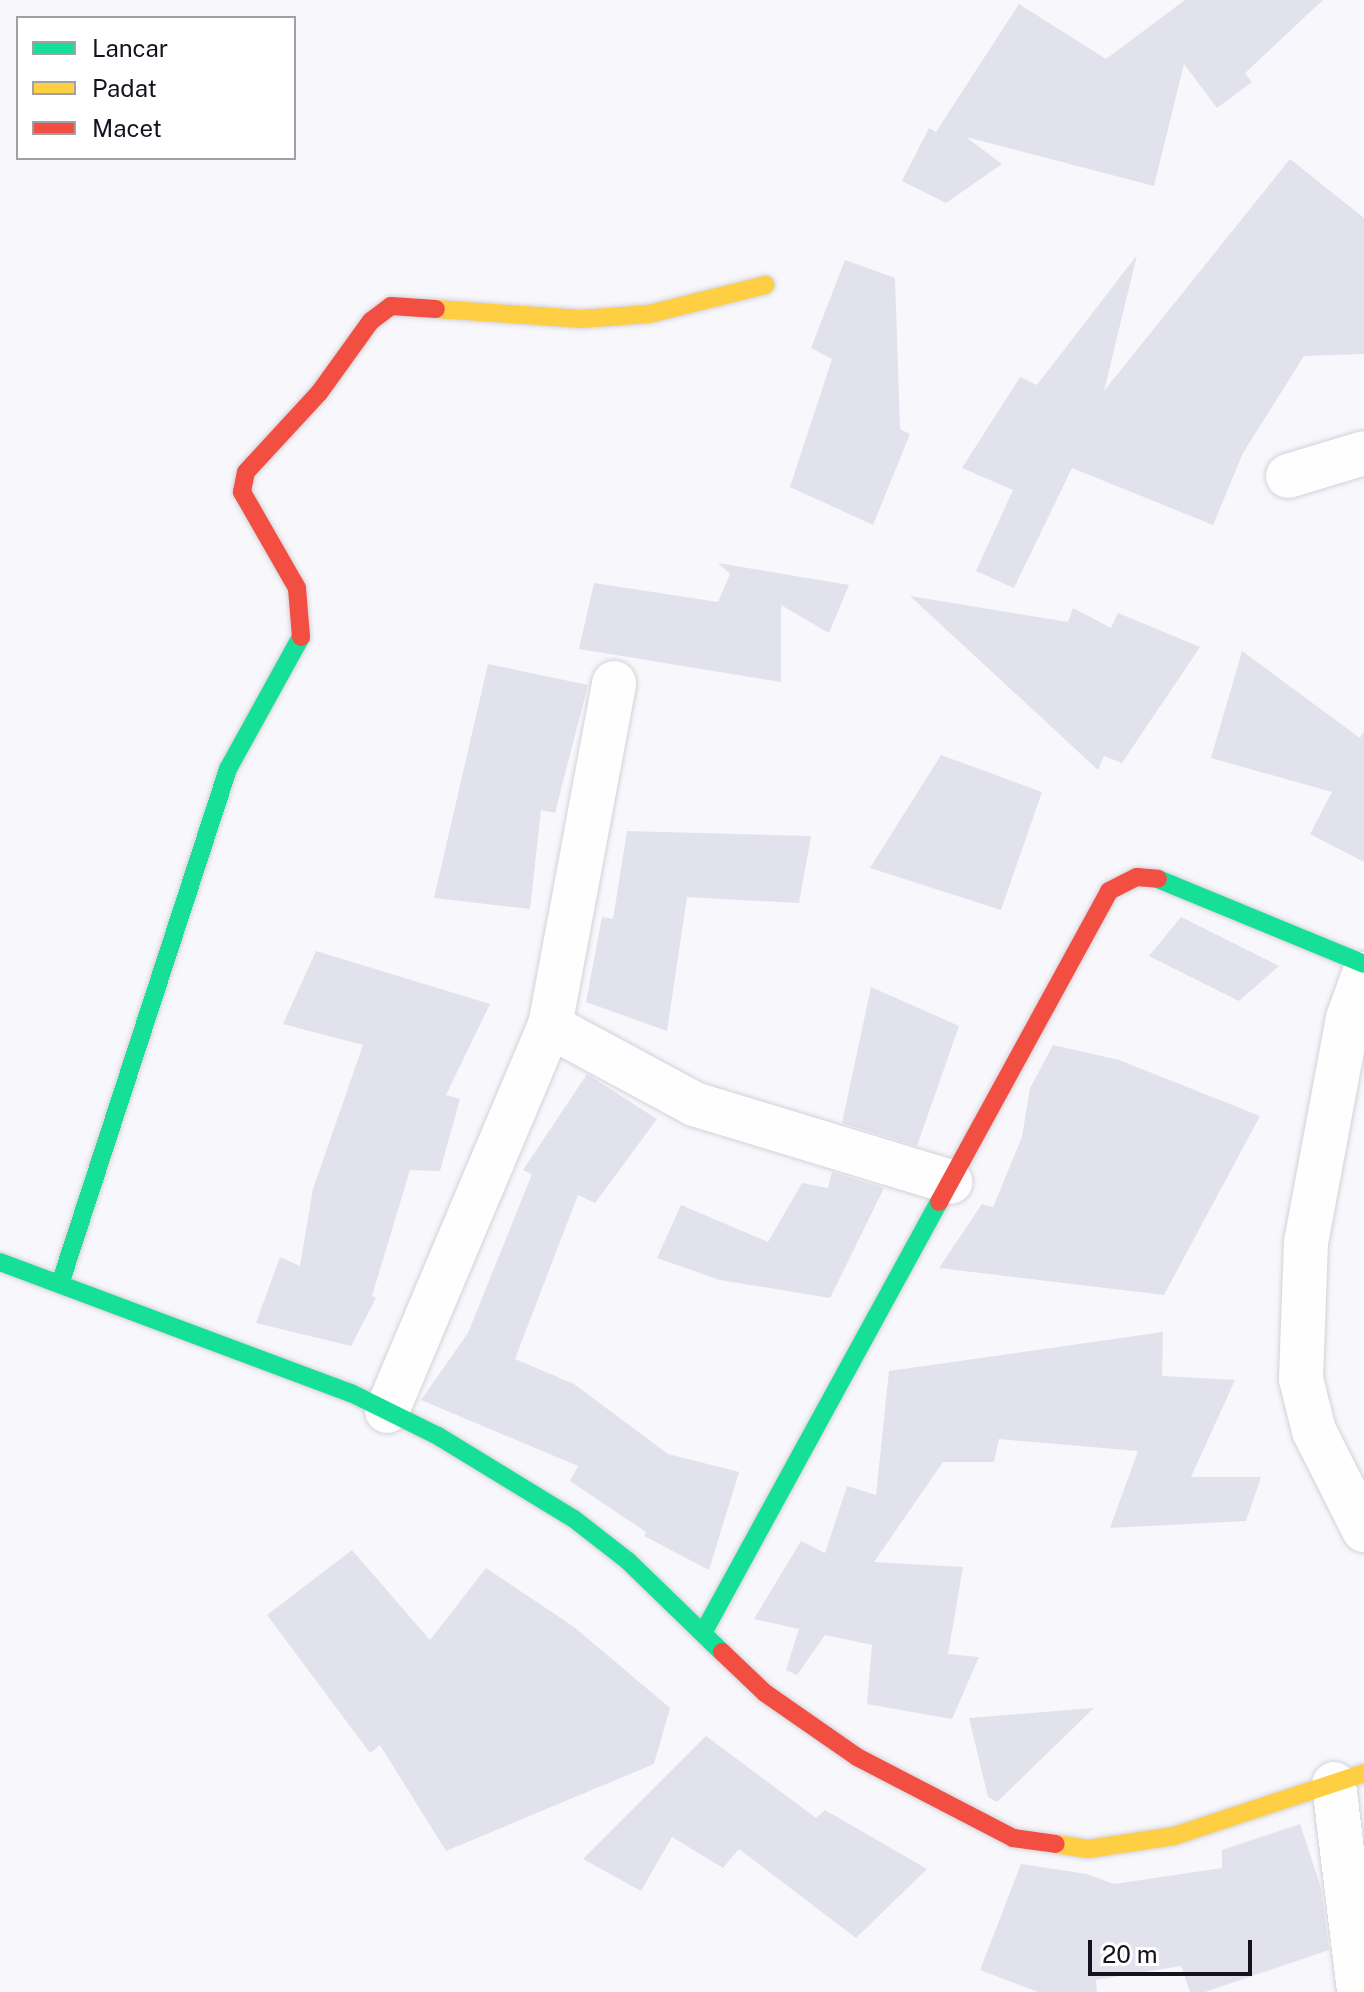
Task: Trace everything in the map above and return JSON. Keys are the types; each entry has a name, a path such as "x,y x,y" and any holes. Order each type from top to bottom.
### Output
{"street":[{"path":"60,1284 228,769 299,644 303,625 297,588 242,492 246,472 319,393 371,321 391,306 592,319 649,314 765,285"},
{"path":"1288,476 1364,453"},
{"path":"387,1411 550,1026 614,683"},
{"path":"703,1633 1109,891 1122,881 1162,879 1364,964"},
{"path":"1364,974 1348,1018 1306,1242 1301,1379 1314,1431 1364,1530"},
{"path":"550,1026 694,1104 950,1182"},
{"path":"0,1262 387,1411 438,1436 574,1519 628,1561 765,1693 857,1757 1013,1838 1088,1849 1174,1836 1349,1778 1359,1992"}],"building":[{"path":"1185,0 1323,0 1245,73 1252,82 1217,108 1184,64 1154,186 966,137 1002,164 946,203 902,181 929,128 936,132 1019,4 1106,59"},
{"path":"1290,159 1364,218 1364,354 1304,356 1243,453 1213,525 1072,468 1014,588 976,571 1013,490 962,468 1020,377 1037,385 1137,255 1104,391"},
{"path":"845,260 895,278 900,429 910,434 873,525 790,487 832,359 811,348"},
{"path":"718,563 849,585 829,633 781,605 781,682 579,649 594,583 718,602 730,574"},
{"path":"910,596 1068,622 1073,608 1111,628 1118,613 1200,647 1122,763 1104,756 1098,770"},
{"path":"1242,651 1360,738 1364,731 1364,862 1310,834 1332,792 1211,758"},
{"path":"488,664 588,685 555,813 541,810 530,909 434,898"},
{"path":"941,755 1042,792 1001,910 870,868"},
{"path":"627,831 811,836 799,903 687,897 667,1031 586,1002 602,917 613,919"},
{"path":"1181,917 1279,966 1239,1001 1149,956"},
{"path":"316,951 490,1004 446,1095 460,1099 440,1171 410,1170 372,1296 376,1298 351,1346 256,1323 280,1257 300,1266 313,1189 363,1045 283,1024"},
{"path":"871,987 959,1026 917,1146 842,1123"},
{"path":"1053,1045 1119,1060 1260,1116 1164,1295 939,1268 982,1204 993,1207 1022,1137 1030,1088"},
{"path":"587,1074 657,1119 595,1203 578,1195 515,1359 574,1384 668,1454 739,1472 709,1570 644,1536 646,1532 570,1481 578,1466 421,1400 468,1333 532,1174 523,1170"},
{"path":"832,1172 884,1188 830,1298 720,1280 657,1258 681,1205 768,1242 802,1183 828,1188"},
{"path":"1163,1332 1162,1376 1235,1380 1191,1477 1261,1477 1246,1521 1110,1528 1138,1451 999,1439 994,1462 943,1462 874,1562 963,1567 948,1654 979,1657 952,1719 867,1704 872,1645 825,1635 797,1675 786,1670 799,1629 754,1619 801,1541 825,1553 847,1486 876,1495 889,1371"},
{"path":"352,1550 430,1640 486,1568 574,1627 670,1708 654,1764 446,1851 380,1745 370,1753 267,1615"},
{"path":"1094,1708 997,1802 988,1797 969,1718"},
{"path":"706,1736 816,1818 825,1810 927,1869 856,1938 739,1849 723,1868 672,1837 641,1891 583,1859"},
{"path":"1300,1824 1321,1888 1329,1950 1205,1992 1190,1992 1181,1966 1096,1980 1097,1992 1038,1992 980,1970 1021,1864 1087,1874 1114,1884 1222,1868 1222,1850"}],"traffic: fast":[{"path":"60,1284 228,769 301,637"},
{"path":"1158,879 1364,964"},
{"path":"703,1633 939,1202"},
{"path":"0,1262 351,1393 438,1436 574,1519 628,1561 722,1652"}],"traffic: slow":[{"path":"436,309 581,319 649,314 765,285"},
{"path":"1056,1844 1088,1849 1174,1836 1364,1773"}],"traffic: jam":[{"path":"301,637 297,588 242,492 246,472 319,393 371,321 391,306 436,309"},
{"path":"939,1202 1109,891 1137,877 1158,879"},
{"path":"722,1652 765,1693 857,1757 1013,1838 1056,1844"}]}
